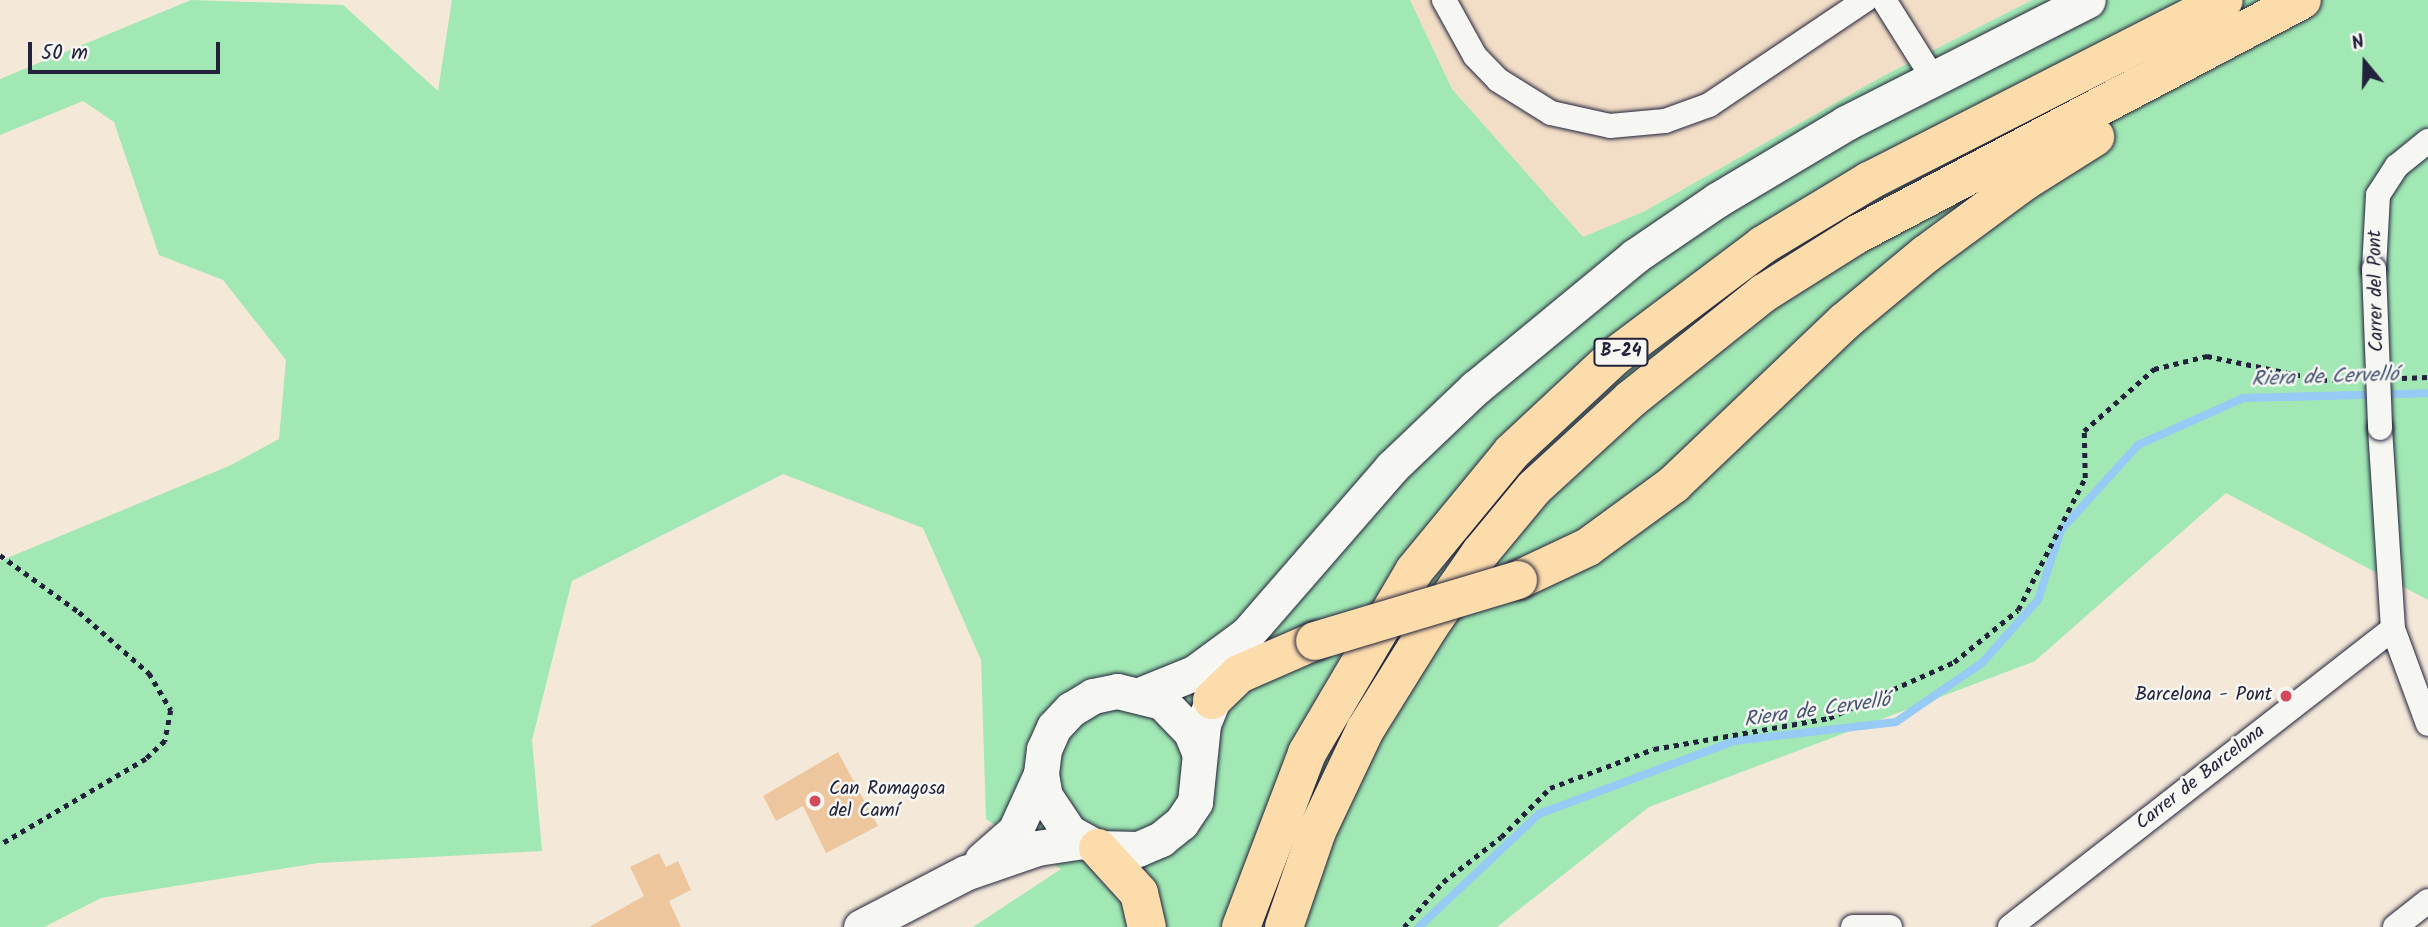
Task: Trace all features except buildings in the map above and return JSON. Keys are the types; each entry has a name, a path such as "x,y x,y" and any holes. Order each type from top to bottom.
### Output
{"highway":[{"name":"B-24","path":"1241,927 1307,753 1414,571 1511,452 1614,357 1763,245 1869,181 2224,0"},
{"name":"B-24","path":"1284,927 1317,831 1365,730 1481,552 1534,488 1631,399 1764,293 1856,235 2302,0"},
{"path":"1212,700 1239,674 1315,641 1518,580 1588,547 1675,484 1844,322 1926,254 2025,181 2140,107 2223,41"},
{"path":"1090,845 1139,892 1147,927"}],"street":[{"path":"1444,0 1475,56 1498,80 1551,113 1610,127 1665,121 1709,105 1865,0"},
{"path":"1884,0 1933,78"},
{"path":"1142,694 1194,673 1247,634 1392,467 1475,388 1590,290 1717,200 1933,78 2088,0"},
{"name":"Carrer del Pont","path":"2428,141 2397,166 2378,195 2374,269 2380,428 2393,629 2428,724"},
{"name":"Carrer de Barcelona","path":"2010,927 2393,629"},
{"path":"860,927 965,873 1037,848 1090,845 1138,849 1161,839 1181,823 1195,802 1201,777 1199,752 1212,700 1247,634"},
{"path":"965,873 1015,831 1041,774 1044,749 1054,727 1071,709 1093,696 1117,691 1142,694 1178,715 1199,752"},
{"path":"1041,774 1055,816 1090,845"},
{"path":"2395,927 2428,901"},
{"path":"1853,927 1890,927"}],"path":[{"path":"1404,927 1443,882 1501,837 1550,788 1654,750 1829,718 1954,662 2018,610 2085,478 2084,431 2154,369 2207,356 2322,380 2362,379"},
{"path":"2388,378 2428,377"},
{"path":"0,555 79,612 149,673 171,710 166,741 146,759 0,845"}],"shaded area":[{"path":"1410,0 2032,0 1885,75 1643,212 1583,238 1452,89"}],"green space":[{"path":"191,0 343,5 438,91 452,0 1410,0 1452,89 1583,237 1643,212 1885,75 2032,0 2428,0 2428,600 2226,493 2035,661 1649,807 1497,927 973,927 1061,869 986,819 981,660 923,528 783,474 572,581 532,740 542,851 318,863 101,898 44,927 0,927 0,561 229,466 279,439 286,360 223,280 159,255 114,122 83,101 0,135 0,79"}],"waterway":[{"name":"Riera de Cervelló","path":"1419,927 1539,814 1734,741 1896,722 1982,663 2038,600 2061,530 2138,445 2243,398 2428,393"}],"place":[{"name":"Barcelona - Pont","path":"2286,696"},
{"name":"Can Romagosa del Camí","path":"815,801"}]}
